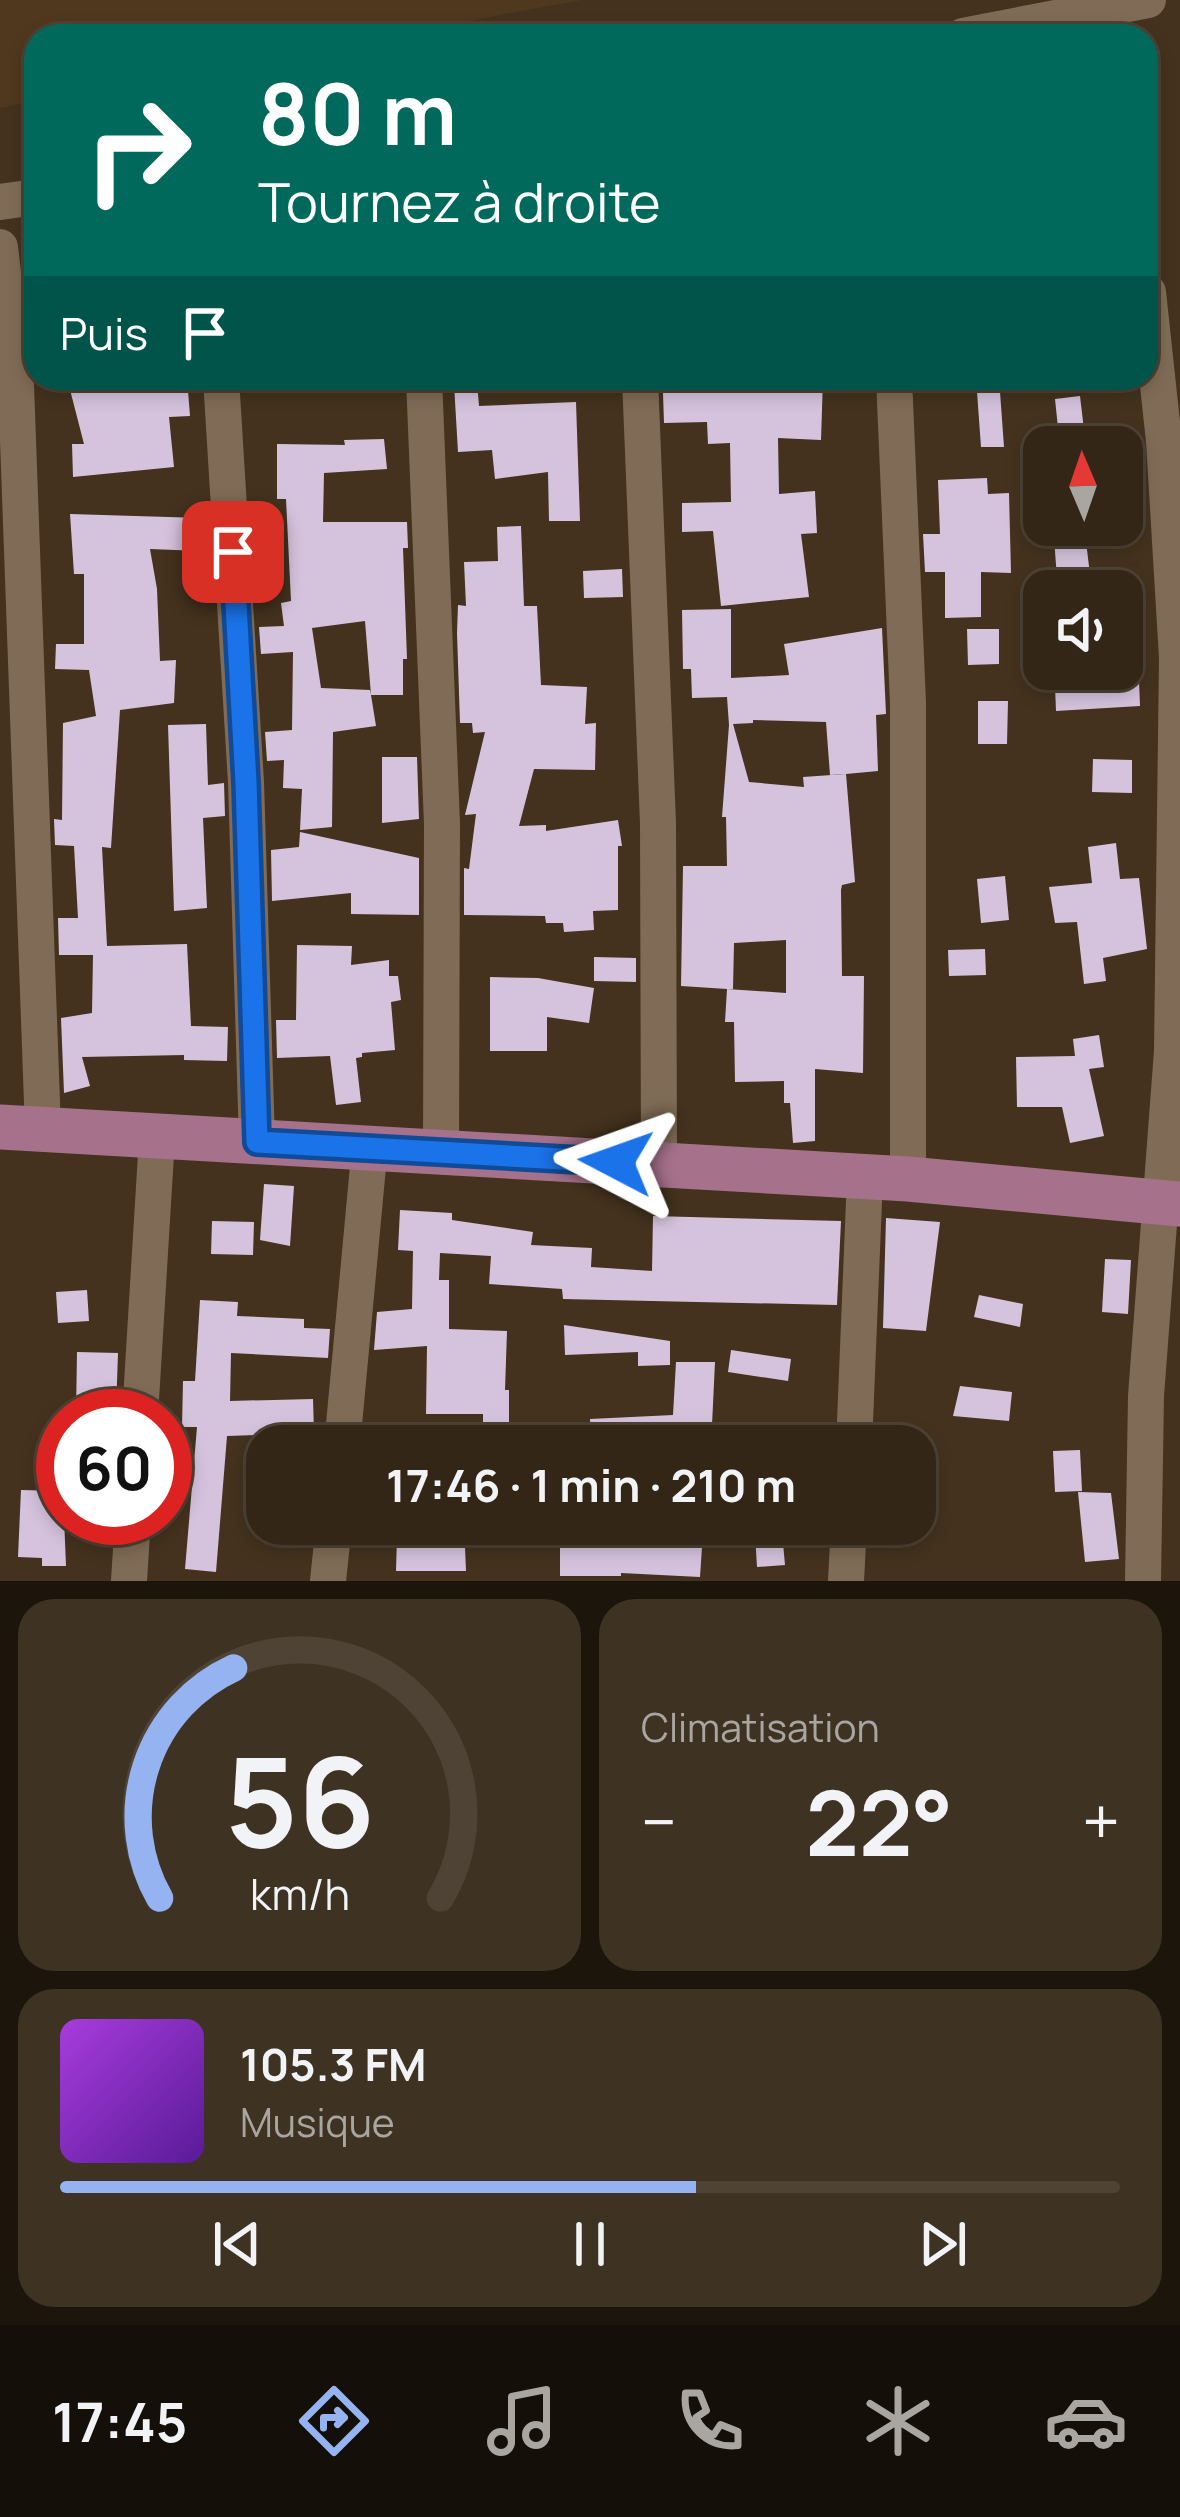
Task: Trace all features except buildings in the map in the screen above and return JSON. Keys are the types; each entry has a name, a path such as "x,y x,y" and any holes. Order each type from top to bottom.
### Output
{"main road":[{"path":"22,1128 886,1178 1171,1203"}],"street":[{"path":"983,22 1148,0"},
{"path":"0,247 16,386 22,1128"},
{"path":"1143,1581 1146,1396 1171,1203 1177,658 1175,549 1158,291"},
{"path":"222,390 246,782 257,1142"},
{"path":"424,390 442,824 441,1152"},
{"path":"640,390 658,823 659,1165"},
{"path":"857,1425 886,1178 908,703 894,390"},
{"path":"142,1389 157,1138"},
{"path":"344,1425 370,1145"},
{"path":"129,1581 131,1545"},
{"path":"328,1581 332,1545"},
{"path":"846,1581 849,1545"}],"shaded area":[{"path":"0,0 582,0 453,24 24,24 24,103 0,108"}],"route":[{"path":"233,552 246,782 257,1142 616,1162"}]}
